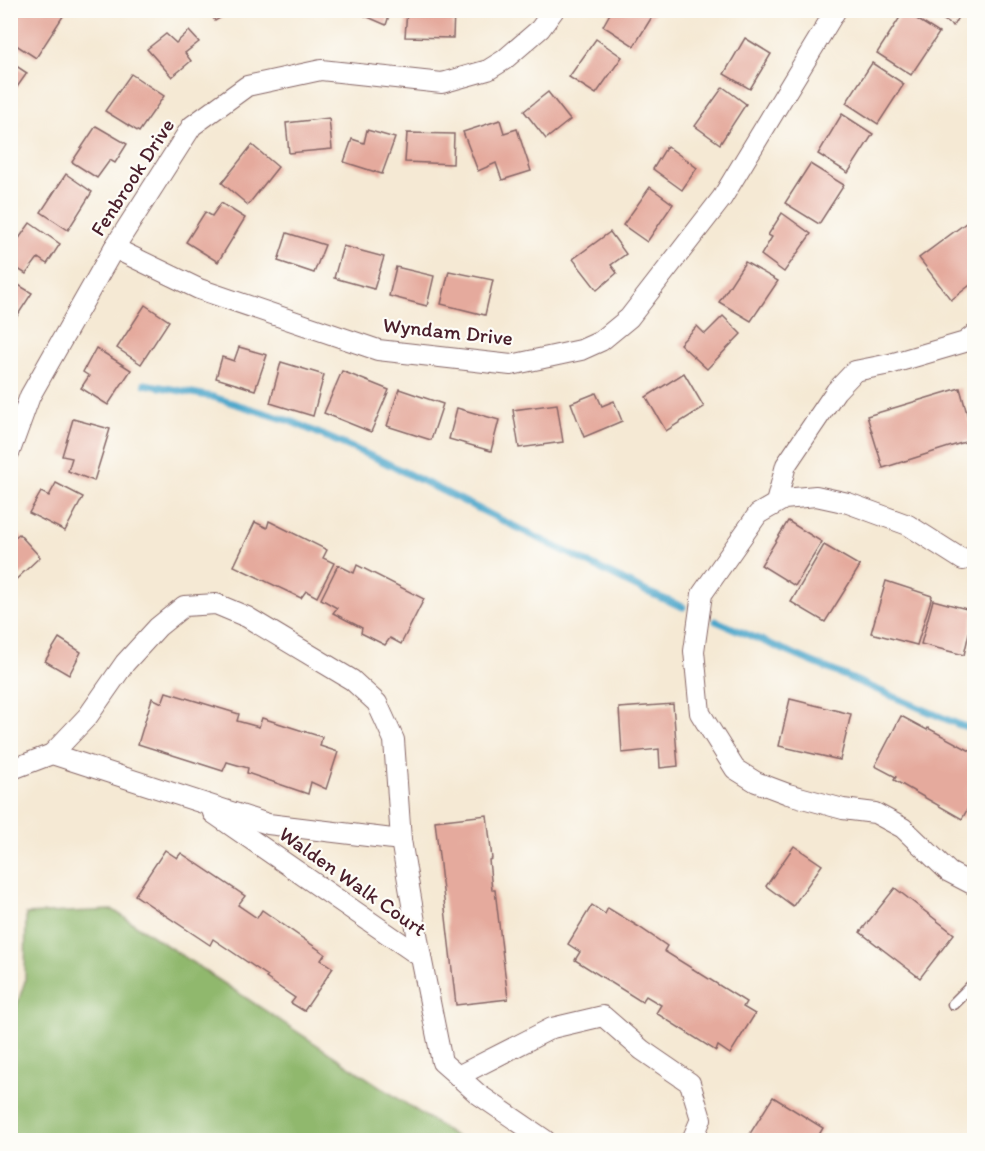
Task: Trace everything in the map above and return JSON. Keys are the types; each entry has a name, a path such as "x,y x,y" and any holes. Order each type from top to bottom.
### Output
{"street":[{"name":"Fenbrook Drive","path":"10,451 30,396 114,248 192,126 247,86 321,70 442,83 488,70 504,60 540,29 554,10"},
{"name":"Wyndam Drive","path":"114,248 199,290 378,350 511,365 581,350 601,340 629,318 722,198 836,10"},
{"path":"776,502 786,465 836,391 855,371 890,364 965,342 975,335"},
{"path":"975,556 963,560 908,525 848,503 816,496 784,499 758,514 702,594 694,651 700,713 735,769 756,782 788,794 843,809 874,813 903,828 949,872 975,885"},
{"path":"10,770 52,754 88,716 125,663 158,627 184,606 216,604 247,617 352,680 377,703 394,740 401,840"},
{"name":"Walden Walk Court","path":"52,754 268,825 401,840 421,957"},
{"name":"Walden Walk Court","path":"194,801 421,957"},
{"path":"421,957 442,1062 478,1095 545,1140"},
{"path":"458,1076 552,1028 603,1016 642,1050 690,1083 701,1119 692,1140"}],"lane":[{"path":"953,1004 975,983"}],"green space":[{"path":"113,910 461,1140 11,1140 11,1023 25,981 26,914"}],"building":[{"path":"10,10 67,10 36,58 10,41"},
{"path":"209,10 233,10 215,21"},
{"path":"352,10 391,10 386,25"},
{"path":"407,10 454,10 453,38 405,37"},
{"path":"612,10 628,12 653,10 655,12 634,46 603,26"},
{"path":"928,10 962,10 953,26"},
{"path":"904,11 939,33 911,75 877,53"},
{"path":"189,31 199,42 185,53 191,61 172,77 147,49 166,34 176,43"},
{"path":"745,38 771,54 750,89 724,74"},
{"path":"596,39 622,57 596,94 569,77"},
{"path":"10,62 27,73 10,97"},
{"path":"872,63 904,84 878,124 846,103"},
{"path":"131,74 164,96 139,132 105,111"},
{"path":"723,87 746,104 720,144 695,126"},
{"path":"548,92 570,120 546,139 524,111"},
{"path":"842,114 873,134 848,173 818,154"},
{"path":"329,118 332,149 289,153 286,123"},
{"path":"500,120 504,133 517,129 531,171 502,180 496,163 478,171 463,132"},
{"path":"96,126 127,144 115,163 110,160 97,178 72,162"},
{"path":"367,130 395,138 382,174 344,162 352,139 364,143"},
{"path":"407,133 454,134 453,164 405,162"},
{"path":"252,145 278,167 248,205 222,183"},
{"path":"667,146 697,168 682,190 653,169"},
{"path":"810,164 844,185 819,224 785,203"},
{"path":"66,174 92,192 68,230 41,212"},
{"path":"650,187 673,204 647,242 623,225"},
{"path":"221,203 245,218 218,262 186,242 205,212 212,216"},
{"path":"782,213 811,234 784,272 761,255 772,237 768,235"},
{"path":"974,217 974,282 951,300 919,258"},
{"path":"30,223 60,244 47,264 38,258 26,274 10,264 10,251"},
{"path":"610,232 626,254 611,265 617,273 597,290 573,259"},
{"path":"287,233 325,245 314,273 278,261"},
{"path":"343,246 384,257 374,289 334,278"},
{"path":"745,262 778,281 751,321 719,302"},
{"path":"396,267 434,276 427,306 389,296"},
{"path":"449,271 493,280 485,315 441,304"},
{"path":"10,280 32,293 10,327"},
{"path":"145,305 169,321 141,364 117,348"},
{"path":"723,316 741,334 707,369 680,344 697,326 705,334"},
{"path":"239,347 267,355 255,390 216,378 222,357 234,361"},
{"path":"96,348 131,370 108,405 81,388 89,376 83,372"},
{"path":"281,362 324,375 313,416 270,403"},
{"path":"342,371 389,390 371,432 324,413"},
{"path":"684,373 704,407 666,431 646,397"},
{"path":"960,388 974,439 883,468 867,416"},
{"path":"399,389 443,404 431,440 387,426"},
{"path":"596,393 602,406 614,401 622,421 584,437 571,403"},
{"path":"557,404 563,442 519,448 513,410"},
{"path":"457,408 499,420 491,451 449,439"},
{"path":"73,419 110,429 94,481 68,471 72,458 62,456"},
{"path":"56,483 83,497 65,531 29,513 41,492 49,496"},
{"path":"269,521 327,550 323,558 334,563 317,597 306,591 301,598 234,566 255,522 267,528"},
{"path":"788,521 822,542 795,586 761,565"},
{"path":"19,534 40,557 10,585 10,541"},
{"path":"824,545 860,566 825,622 791,602"},
{"path":"338,565 354,573 357,565 424,599 401,644 390,638 385,645 361,633 362,628 333,613 337,608 321,599"},
{"path":"886,581 932,596 917,645 871,633"},
{"path":"933,600 974,611 964,655 921,644"},
{"path":"59,638 81,652 69,675 45,661"},
{"path":"166,692 239,714 237,721 259,727 262,718 322,737 320,746 338,752 326,789 311,782 308,794 247,773 248,768 227,762 223,771 138,744 152,698 162,703"},
{"path":"790,699 851,714 840,760 779,746"},
{"path":"673,704 678,766 660,768 659,749 622,753 619,708"},
{"path":"901,716 974,753 974,797 962,819 894,780 896,777 875,766"},
{"path":"487,815 492,859 489,860 492,890 495,890 508,999 456,1005 435,821"},
{"path":"794,846 822,865 793,906 766,886"},
{"path":"165,850 177,858 181,853 245,896 238,905 257,918 262,910 325,954 321,960 333,968 304,1011 291,1003 295,998 266,978 268,976 213,939 210,945 135,895"},
{"path":"895,888 954,934 920,978 860,932"},
{"path":"592,905 605,914 608,908 639,927 667,946 664,951 746,1002 743,1007 755,1014 730,1054 718,1046 716,1051 656,1013 661,1005 646,996 642,1002 575,960 580,952 568,944"},
{"path":"773,1097 823,1128 816,1140 746,1140"}],"waterway":[{"path":"145,384 213,397 290,421 380,460 645,591 683,607"},
{"path":"716,621 974,729"}]}
